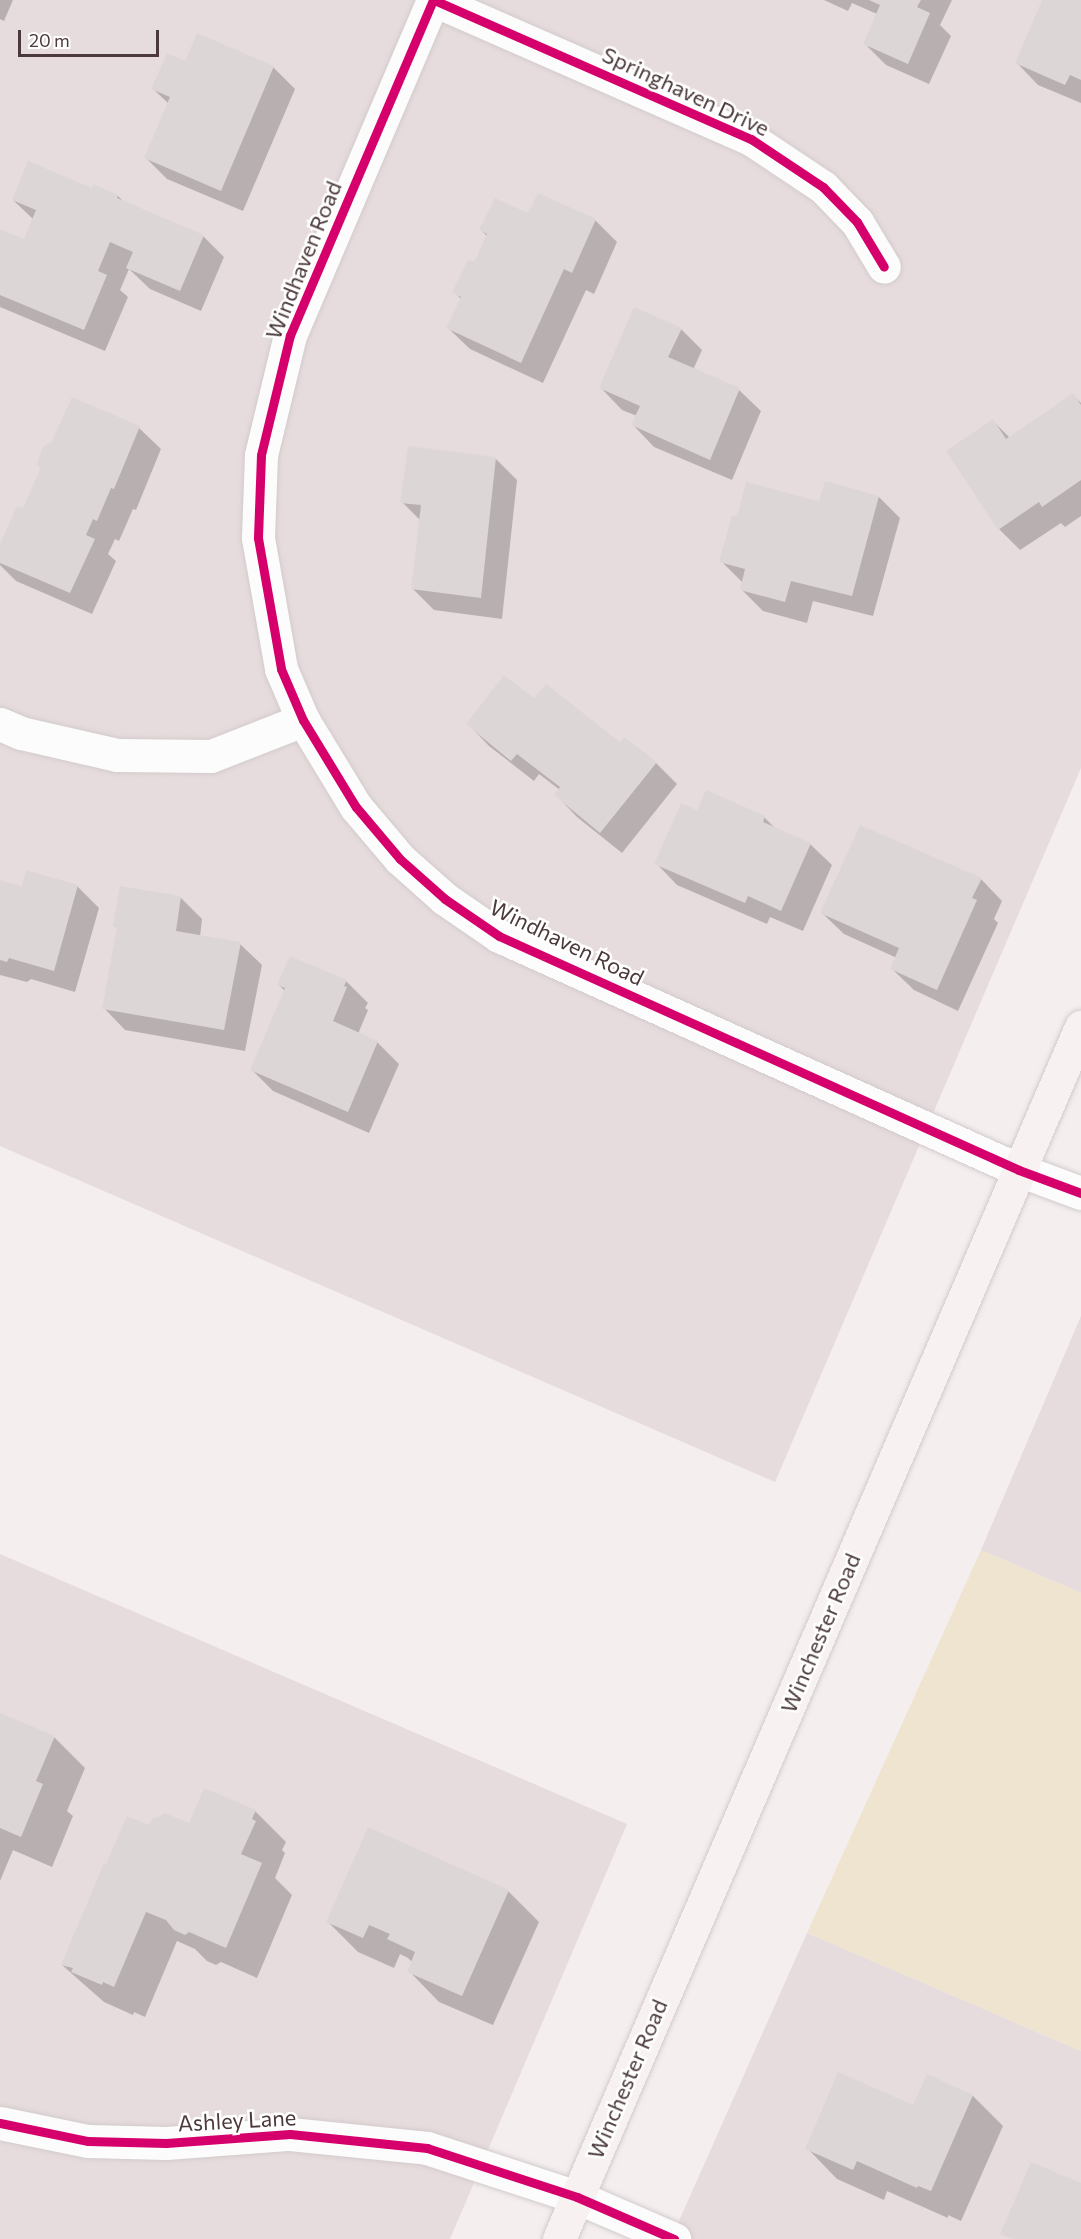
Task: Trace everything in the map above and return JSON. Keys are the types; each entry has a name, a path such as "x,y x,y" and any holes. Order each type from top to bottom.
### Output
{"main road":[{"name":"Winchester Road","path":"559,2239 1081,1027"}],"street":[{"name":"Springhaven Drive","path":"434,0 751,139 823,187 856,222 884,267"},
{"name":"Windhaven Road","path":"434,0 290,335 261,455 258,538 281,669 303,720 356,807 400,860 445,899 499,936 1019,1170 1081,1193"},
{"path":"0,724 21,733 117,755 212,756 303,720"},
{"name":"Ashley Lane","path":"0,2123 88,2141 166,2143 290,2134 427,2148 577,2197 674,2239"}],"shaded area":[{"path":"0,0 1081,0 1081,768 775,1482 0,1146"},
{"path":"1081,1316 1081,1593 981,1550"},
{"path":"981,1550 1081,1593 1081,2051 807,1933"},
{"path":"0,1554 627,1824 450,2239 0,2239"},
{"path":"807,1933 1081,2051 1081,2239 671,2239"}],"building":[{"path":"869,0 921,0 917,7 930,13 908,64 863,44 880,5"},
{"path":"1042,0 1081,0 1081,80 1070,75 1065,85 1015,63"},
{"path":"197,33 274,66 221,191 144,158 170,97 151,89 167,53 185,61"},
{"path":"28,161 92,188 93,184 118,195 117,198 204,235 180,291 126,268 133,252 110,242 98,271 107,275 84,330 0,295 0,229 24,239 36,210 12,200"},
{"path":"538,193 596,219 572,273 564,269 521,363 446,328 461,297 452,293 468,260 474,262 487,234 479,230 495,198 528,213"},
{"path":"634,307 682,328 668,357 740,388 710,460 631,425 640,406 599,388"},
{"path":"1073,393 1081,405 1081,480 1042,507 1039,502 998,530 946,451 993,419 1006,439"},
{"path":"72,397 140,426 114,489 111,488 97,521 93,519 86,535 95,539 70,593 0,563 0,544 17,506 23,508 40,469 37,463 43,446 51,443"},
{"path":"408,446 496,457 481,598 411,589 421,505 400,503"},
{"path":"825,481 879,496 852,596 791,581 785,602 740,590 745,569 719,562 732,515 737,516 746,482 819,501"},
{"path":"504,675 534,698 546,684 620,742 624,737 657,762 600,833 554,795 560,787 517,754 511,761 466,724"},
{"path":"706,790 765,816 763,822 811,843 781,911 748,896 745,903 654,864 681,803 697,810"},
{"path":"860,825 982,878 972,898 977,900 937,990 890,969 899,948 820,913"},
{"path":"26,870 78,885 54,971 9,958 7,962 0,960 0,880 22,886"},
{"path":"120,886 181,896 176,931 241,942 224,1030 102,1009 117,927 113,926"},
{"path":"290,956 347,980 344,986 347,987 333,1021 378,1041 348,1112 250,1070 285,988 277,985"},
{"path":"0,1713 55,1736 36,1781 43,1784 21,1837 0,1828"},
{"path":"204,1788 256,1810 252,1819 256,1821 241,1854 262,1863 226,1948 189,1932 185,1935 174,1930 166,1920 146,1912 114,1987 103,1982 102,1985 71,1972 73,1968 61,1965 104,1863 106,1864 127,1816 149,1825 153,1817 156,1818 165,1813 189,1823"},
{"path":"368,1827 509,1890 462,1996 407,1972 415,1952 387,1939 390,1934 369,1925 363,1938 326,1922"},
{"path":"838,2072 913,2105 927,2074 973,2095 931,2191 918,2186 917,2188 857,2161 853,2170 805,2149"},
{"path":"1031,2162 1081,2183 1081,2239 1013,2239 1000,2234"}],"cycle path":[{"path":"433,0 290,335 261,455 258,538 281,669 303,720 356,807 400,859 445,899 499,936 1019,1170 1081,1193"},
{"path":"434,0 751,139 823,187 857,222 884,267"},
{"path":"0,2123 88,2141 166,2143 290,2134 427,2148 577,2197 674,2239"}]}
